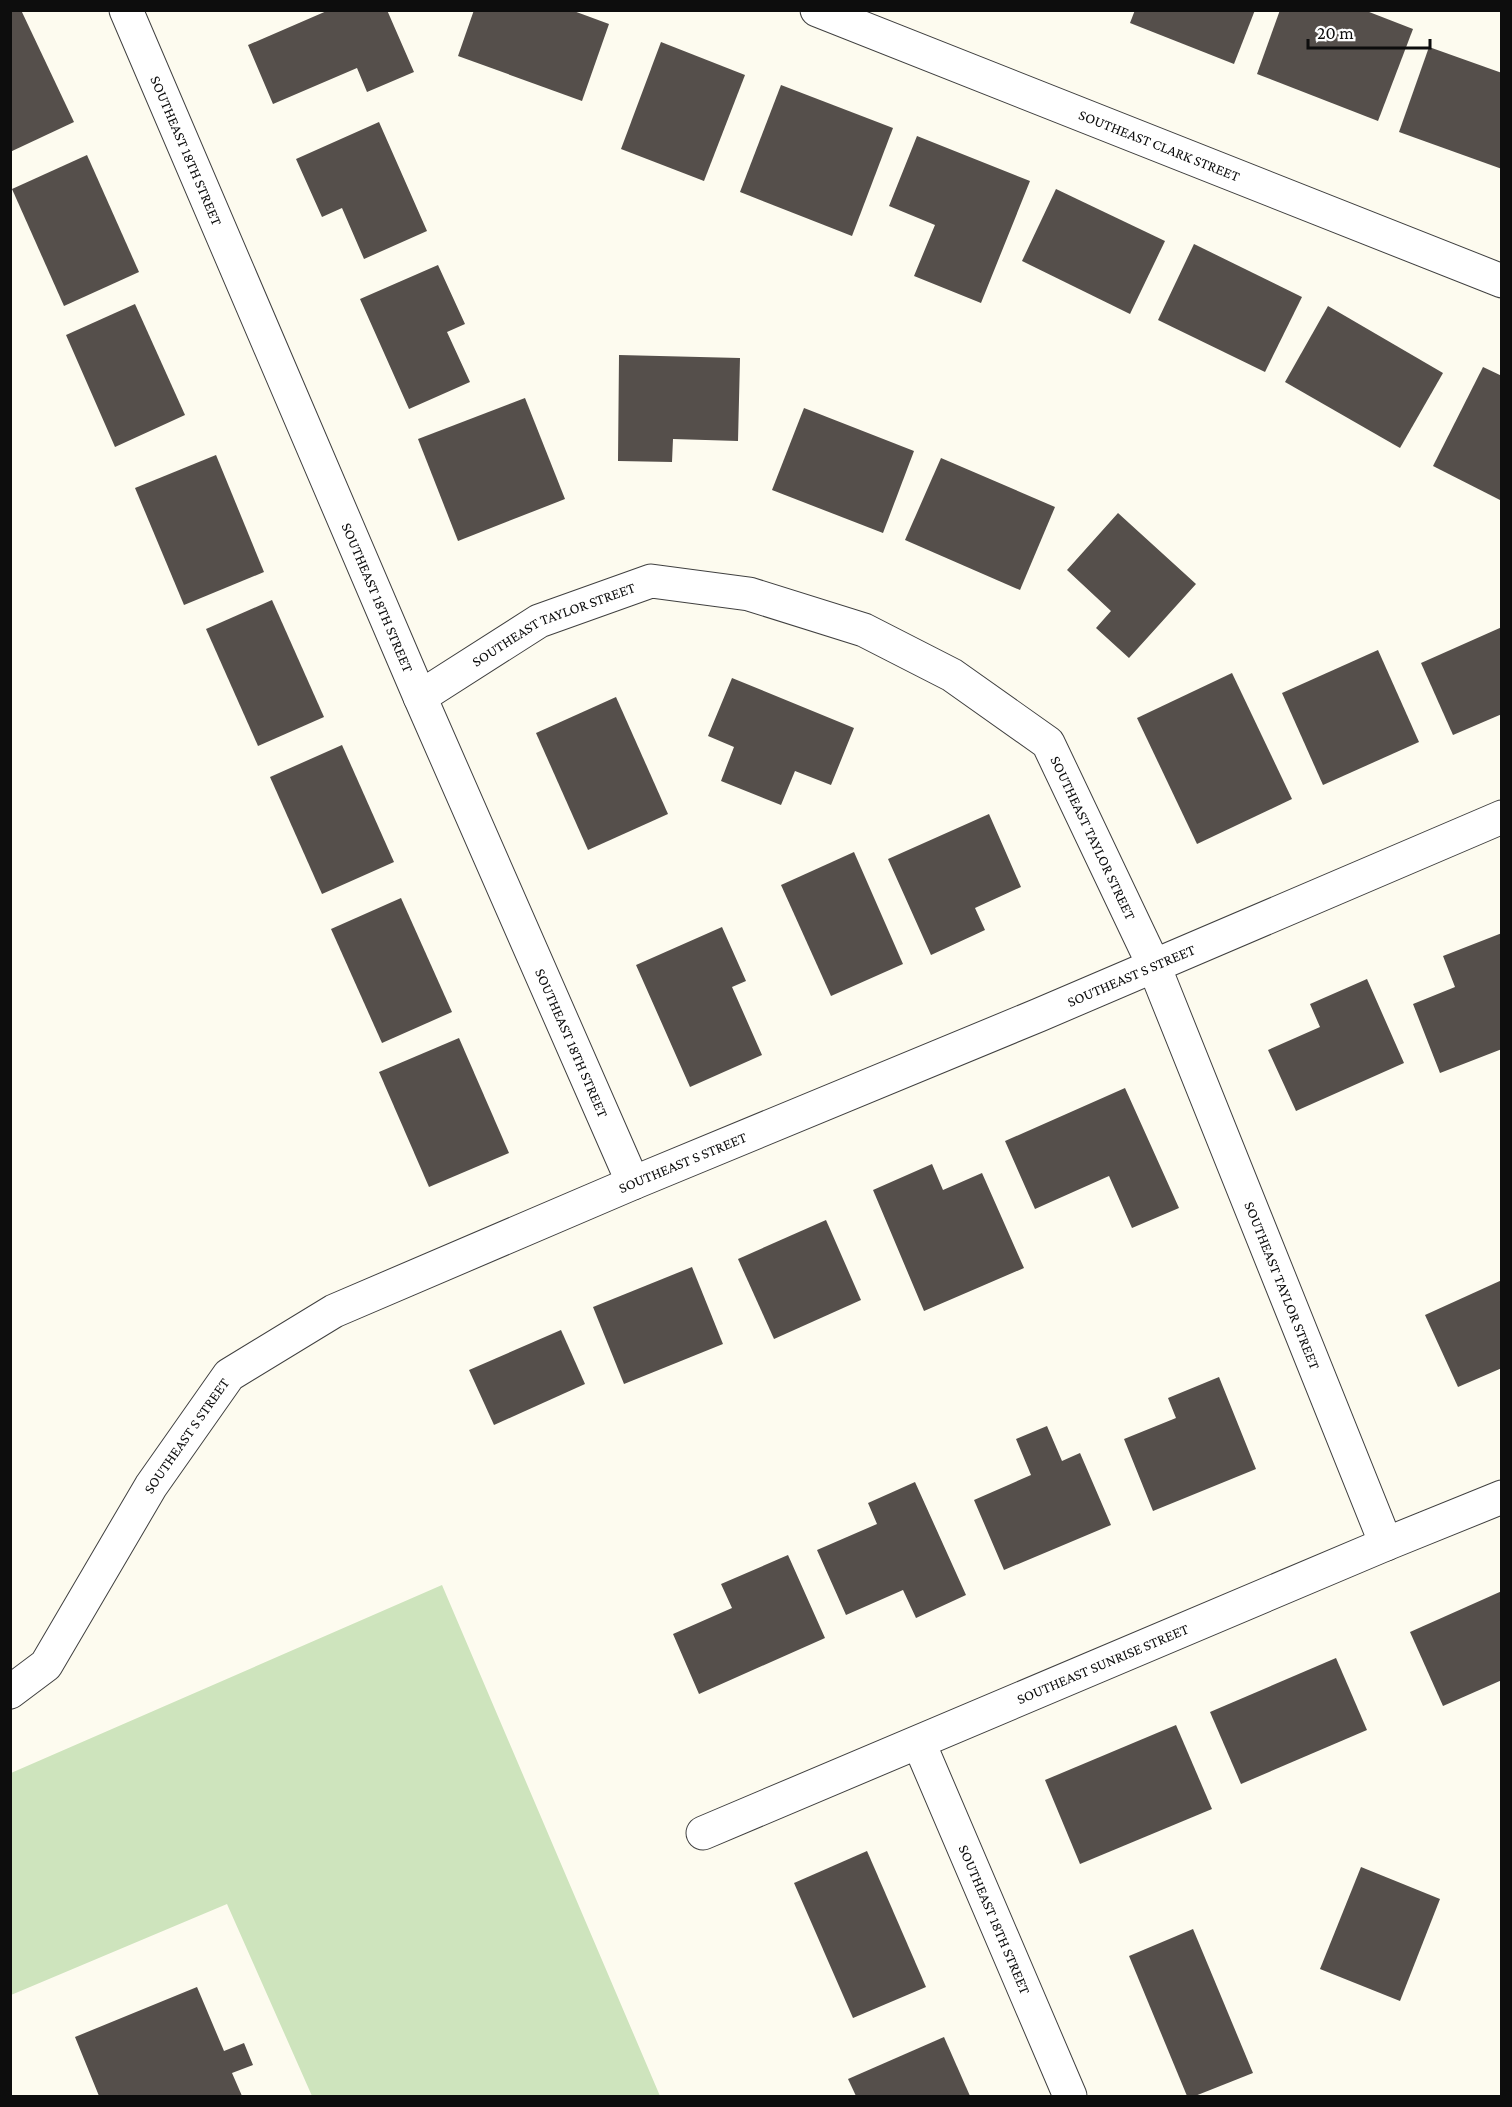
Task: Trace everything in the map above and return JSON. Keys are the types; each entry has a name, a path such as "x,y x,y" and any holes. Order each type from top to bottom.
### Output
{"street":[{"name":"SOUTHEAST 18TH STREET","path":"126,10 420,697 633,1183"},
{"name":"SOUTHEAST CLARK STREET","path":"817,10 1502,281"},
{"name":"SOUTHEAST TAYLOR STREET","path":"420,697 539,621 651,581 749,594 864,630 952,675 1048,743 1154,966 1386,1544"},
{"name":"SOUTHEAST S STREET","path":"10,1692 46,1665 151,1486 229,1375 334,1311 1502,817"},
{"name":"SOUTHEAST SUNRISE STREET","path":"703,1833 1502,1497"},
{"name":"SOUTHEAST 18TH STREET","path":"919,1743 1070,2097"}],"green space":[{"path":"442,1585 660,2096 312,2096 227,1904 11,1995 11,1773"}],"building":[{"path":"10,10 21,10 74,122 10,152"},
{"path":"329,10 387,10 414,72 367,92 357,68 273,104 248,45"},
{"path":"474,10 571,10 609,24 582,101 458,56"},
{"path":"1135,10 1255,10 1234,64 1130,23"},
{"path":"1280,10 1364,10 1413,29 1378,121 1257,74"},
{"path":"661,42 745,75 704,181 621,149"},
{"path":"1429,47 1502,73 1502,169 1399,132"},
{"path":"781,85 893,128 852,236 740,192"},
{"path":"379,122 427,231 364,259 342,208 322,217 296,159"},
{"path":"917,136 1030,181 981,303 914,276 935,225 889,206"},
{"path":"87,155 139,272 64,306 12,189"},
{"path":"1056,189 1165,241 1130,314 1022,261"},
{"path":"1194,244 1302,297 1265,372 1158,320"},
{"path":"438,265 465,324 447,332 470,382 409,409 360,299"},
{"path":"135,304 185,415 115,447 66,335"},
{"path":"1328,306 1443,373 1400,448 1285,382"},
{"path":"619,355 740,358 738,441 673,439 672,462 618,461"},
{"path":"1483,367 1502,376 1502,501 1433,466"},
{"path":"525,398 565,499 458,541 418,439"},
{"path":"804,408 914,451 883,533 772,490"},
{"path":"216,455 264,572 184,605 135,488"},
{"path":"941,458 1055,507 1020,590 905,540"},
{"path":"1118,513 1196,584 1129,658 1096,628 1111,611 1067,570"},
{"path":"272,600 324,717 258,746 206,629"},
{"path":"1502,627 1502,714 1453,735 1421,663"},
{"path":"1378,650 1419,742 1323,785 1282,693"},
{"path":"1232,673 1292,799 1197,844 1137,718"},
{"path":"732,678 854,728 831,785 795,771 781,805 721,781 734,747 708,736"},
{"path":"616,697 668,814 588,850 536,733"},
{"path":"342,745 394,862 322,894 270,777"},
{"path":"989,814 1021,887 975,908 985,930 931,955 888,859"},
{"path":"854,852 903,964 831,996 781,885"},
{"path":"401,898 452,1012 382,1043 331,929"},
{"path":"722,927 746,981 732,987 762,1055 690,1087 636,965"},
{"path":"1502,933 1502,1049 1440,1073 1413,1004 1455,987 1443,956"},
{"path":"1367,979 1404,1063 1296,1111 1268,1050 1320,1027 1310,1004"},
{"path":"459,1038 509,1153 429,1187 379,1072"},
{"path":"1125,1088 1179,1208 1132,1228 1109,1176 1035,1209 1005,1141"},
{"path":"932,1164 943,1190 982,1173 1024,1268 924,1311 873,1190"},
{"path":"826,1220 861,1300 774,1339 738,1259"},
{"path":"692,1267 723,1344 624,1384 593,1307"},
{"path":"1502,1280 1502,1368 1458,1387 1425,1315"},
{"path":"561,1330 585,1384 494,1425 469,1370"},
{"path":"1219,1377 1256,1469 1153,1511 1124,1439 1176,1418 1168,1398"},
{"path":"1047,1426 1062,1461 1080,1453 1111,1525 1004,1570 974,1500 1031,1475 1016,1439"},
{"path":"915,1482 966,1595 916,1618 903,1590 846,1615 817,1550 877,1524 868,1503"},
{"path":"788,1555 825,1638 699,1694 673,1634 732,1608 721,1584"},
{"path":"1502,1591 1502,1680 1443,1706 1410,1632"},
{"path":"1336,1658 1367,1730 1241,1784 1210,1712"},
{"path":"1176,1725 1212,1809 1080,1864 1045,1780"},
{"path":"867,1851 926,1987 853,2018 794,1883"},
{"path":"1361,1867 1440,1899 1400,2001 1320,1969"},
{"path":"1193,1929 1253,2073 1195,2096 1187,2096 1129,1956"},
{"path":"197,1987 224,2051 244,2043 253,2065 232,2073 242,2096 99,2096 75,2037"},
{"path":"944,2037 970,2096 856,2096 848,2079"}]}
